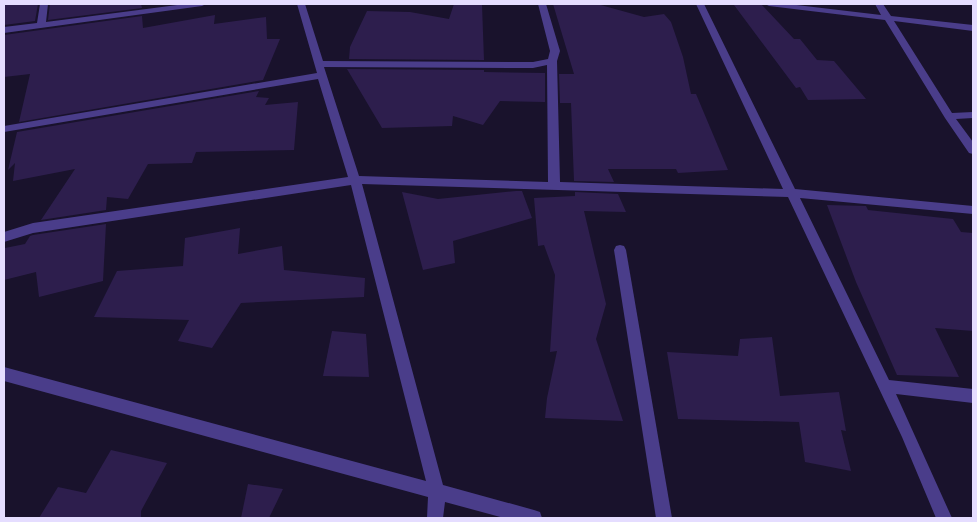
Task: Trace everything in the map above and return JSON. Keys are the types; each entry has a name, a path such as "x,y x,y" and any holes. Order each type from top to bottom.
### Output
{"street":[{"path":"41,25 44,4"},
{"path":"4,30 202,4"},
{"path":"301,4 356,180 437,493 435,518"},
{"path":"542,4 554,51 552,62 554,186"},
{"path":"700,4 885,386 944,518"},
{"path":"769,4 973,28"},
{"path":"879,4 949,116 973,150"},
{"path":"4,129 320,69 533,65 552,62"},
{"path":"949,116 973,115"},
{"path":"4,237 33,228 356,180 792,193 973,210"},
{"path":"620,250 664,518"},
{"path":"4,374 534,518"},
{"path":"885,386 973,396"}],"building":[{"path":"4,4 38,4 35,21 4,25"},
{"path":"50,4 141,4 142,8 48,20"},
{"path":"454,4 482,5 484,60 349,59 350,47 367,11 410,12 449,19"},
{"path":"553,4 597,4 644,17 664,14 671,22 683,57 691,94 696,94 728,170 678,173 676,169 608,169 614,182 574,181 571,103 560,103 559,74 574,74"},
{"path":"761,4 794,39 800,39 817,60 834,61 866,99 808,100 800,87 796,88 734,5"},
{"path":"215,15 214,24 266,17 267,39 280,39 263,80 19,122 30,74 4,77 4,35 142,16 143,28"},
{"path":"347,69 484,70 484,72 545,73 545,102 500,101 483,125 453,116 452,126 382,128"},
{"path":"259,91 256,97 269,98 265,105 298,102 294,150 196,152 192,163 148,164 128,199 107,197 106,210 41,220 75,169 13,181 15,163 8,170 17,132"},
{"path":"522,191 532,218 453,241 455,263 423,270 402,192 438,199"},
{"path":"575,192 618,194 626,212 584,211 606,304 596,339 623,421 545,418 547,398 557,351 550,352 555,275 544,245 538,246 534,198 575,196"},
{"path":"827,205 866,206 868,210 953,219 961,232 973,233 973,331 935,328 959,377 897,375 856,282"},
{"path":"106,224 103,281 39,297 36,272 4,280 5,248 25,244 30,236 33,235"},
{"path":"240,228 238,254 282,246 284,270 365,278 364,297 241,303 212,348 178,341 189,320 94,317 117,271 183,266 185,238"},
{"path":"332,331 366,334 369,377 323,376"},
{"path":"772,337 780,396 839,392 846,431 841,430 851,471 805,462 799,422 678,419 667,352 738,356 740,339"},
{"path":"111,450 167,463 141,511 141,518 39,518 58,487 86,493"},
{"path":"248,484 283,489 269,518 241,518"}]}
